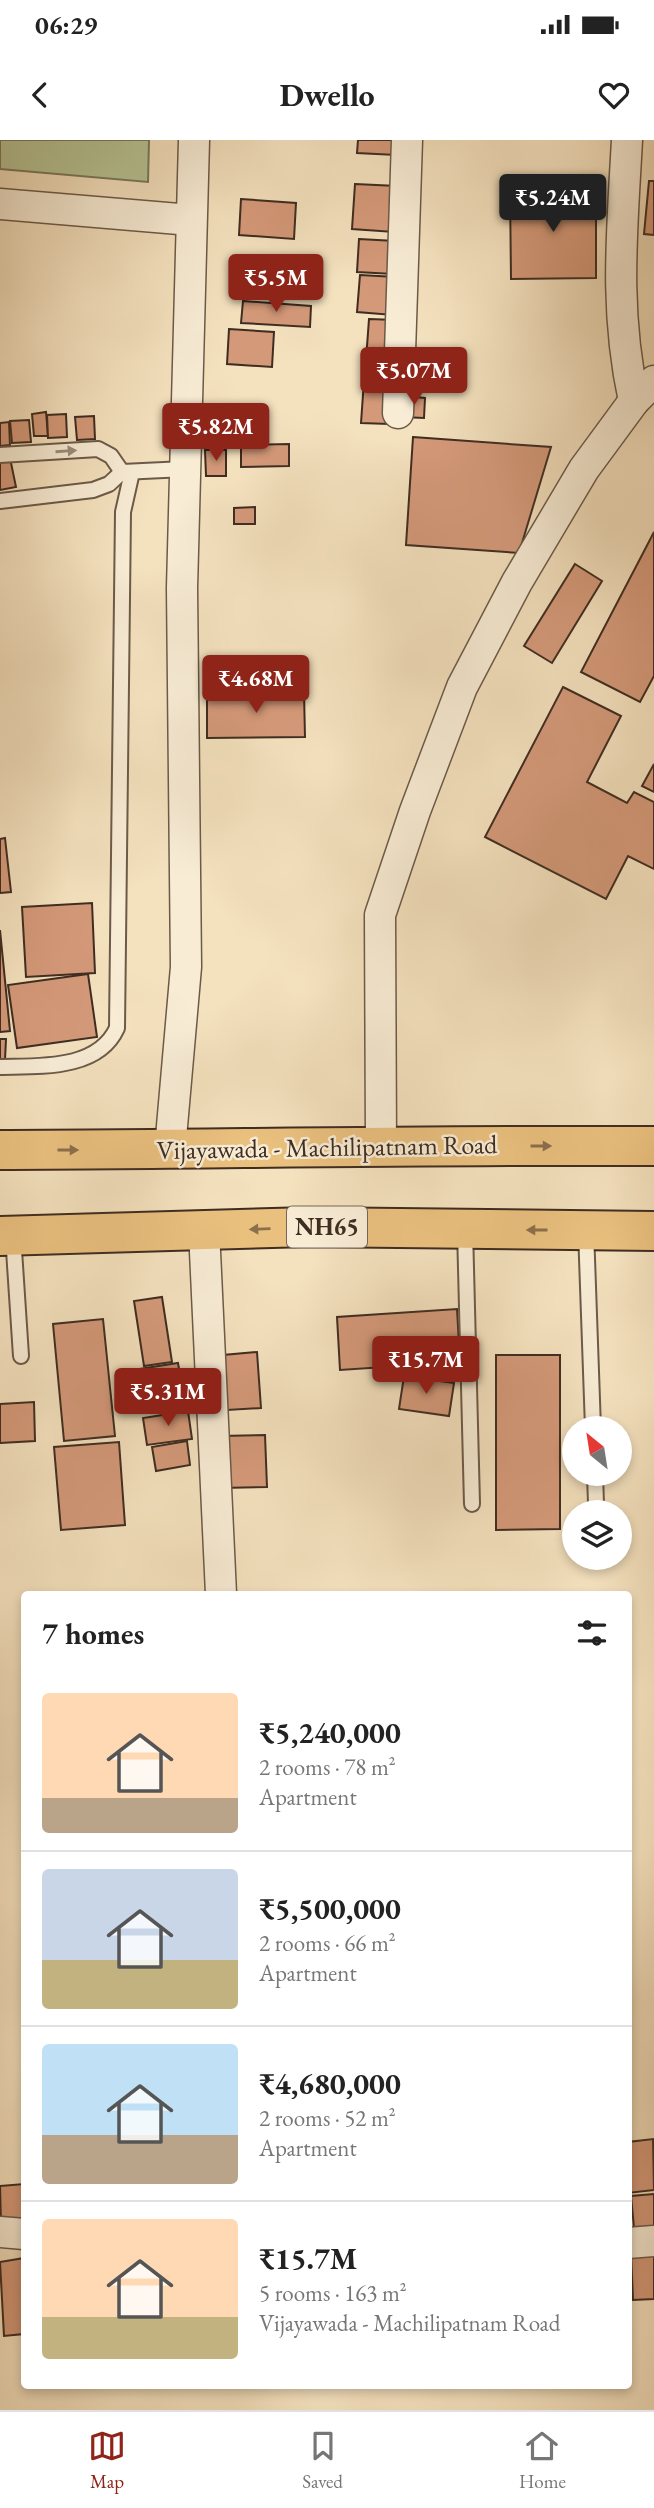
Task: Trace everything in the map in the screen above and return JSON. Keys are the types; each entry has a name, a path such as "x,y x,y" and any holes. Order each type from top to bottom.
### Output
{"highway":[{"name":"Vijayawada - Machilipatnam Road","path":"0,1150 381,1144 654,1146"},
{"name":"NH65","path":"7,1236 309,1227 654,1231"}],"street":[{"path":"170,1149 186,967 182,588 194,140"},
{"path":"398,413 407,140"},
{"path":"381,1144 380,915 415,811 462,687 517,582 584,469 644,391 621,333 620,284 627,140"},
{"path":"0,204 191,220"},
{"path":"204,1230 221,1591"},
{"path":"0,2232 21,2234"},
{"path":"632,2243 654,2241"}],"lane":[{"path":"0,455 98,449 111,456 127,472"},
{"path":"0,501 93,491 127,472 185,469"},
{"path":"0,1067 50,1065 98,1053 111,1042 117,1028 123,512 127,472"},
{"path":"465,1229 472,1504"},
{"path":"586,1230 593,1416"},
{"path":"7,1236 22,1356"}],"green space":[{"path":"0,140 149,140 148,182 0,169"}],"building":[{"path":"358,140 397,140 396,155 357,153"},
{"path":"649,181 654,181 654,235 644,234"},
{"path":"355,184 397,186 394,232 352,229"},
{"path":"510,189 596,189 596,278 511,279"},
{"path":"241,199 296,203 294,239 239,235"},
{"path":"359,239 395,241 393,274 357,272"},
{"path":"360,275 396,277 393,315 357,312"},
{"path":"243,301 311,306 310,327 241,323"},
{"path":"369,319 395,320 392,361 366,360"},
{"path":"229,329 274,332 272,367 227,364"},
{"path":"365,366 393,367 389,424 361,423"},
{"path":"404,396 425,398 424,418 402,417"},
{"path":"46,412 48,436 34,436 32,414"},
{"path":"66,414 67,437 48,438 47,415"},
{"path":"94,416 95,439 77,440 75,417"},
{"path":"29,420 31,442 12,443 10,421"},
{"path":"9,422 10,445 0,446 0,423"},
{"path":"413,437 551,447 519,553 406,545"},
{"path":"289,444 289,466 241,467 241,445"},
{"path":"205,450 226,450 226,476 206,476"},
{"path":"10,458 16,487 0,490 0,460"},
{"path":"255,507 255,524 234,524 234,508"},
{"path":"654,532 654,676 640,702 581,672"},
{"path":"575,564 602,581 552,663 524,646"},
{"path":"563,687 621,716 587,782 627,803 634,792 654,802 654,869 628,856 606,899 485,837"},
{"path":"304,692 305,737 207,738 207,693"},
{"path":"654,764 654,792 642,786"},
{"path":"5,838 11,892 0,893 0,839"},
{"path":"92,903 95,973 26,977 22,907"},
{"path":"0,930 10,1031 0,1032"},
{"path":"88,974 97,1037 17,1048 8,985"},
{"path":"0,1039 6,1039 5,1060 0,1060"},
{"path":"162,1297 172,1362 144,1366 134,1301"},
{"path":"457,1309 460,1362 340,1370 337,1317"},
{"path":"103,1319 115,1436 64,1441 53,1324"},
{"path":"257,1352 261,1408 227,1410 223,1355"},
{"path":"496,1355 560,1355 560,1529 496,1530"},
{"path":"178,1363 185,1405 146,1412 139,1369"},
{"path":"404,1376 454,1383 449,1416 399,1409"},
{"path":"34,1402 35,1441 0,1443 0,1404"},
{"path":"188,1411 192,1439 147,1445 143,1418"},
{"path":"265,1435 267,1487 221,1488 220,1436"},
{"path":"187,1441 190,1465 156,1471 152,1447"},
{"path":"119,1442 125,1525 61,1530 54,1447"},
{"path":"653,2139 654,2190 632,2193 632,2142"},
{"path":"21,2184 21,2222 1,2223 0,2186"},
{"path":"654,2194 654,2226 634,2228 632,2196"},
{"path":"654,2253 654,2299 633,2300 632,2254"},
{"path":"21,2258 21,2334 4,2336 0,2262"}]}
